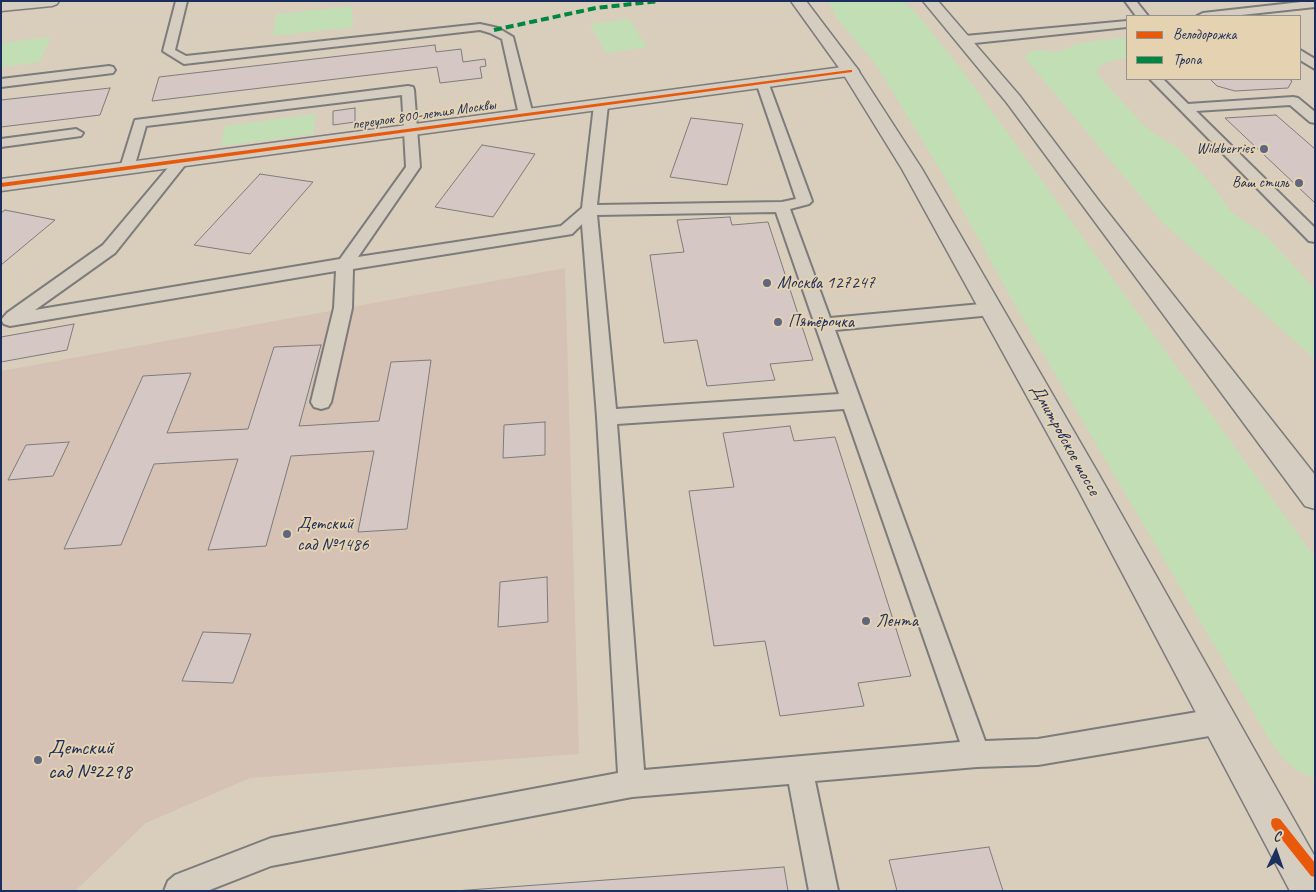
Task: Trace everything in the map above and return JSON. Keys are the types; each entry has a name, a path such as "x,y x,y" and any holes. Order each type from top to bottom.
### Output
{"main road":[{"name":"Дмитровское шоссе","path":"798,1 850,71 912,169 992,309 1312,891"},
{"path":"930,1 965,40 1013,99 1092,206 1315,497"},
{"path":"1,6 43,2"},
{"name":"переулок 800-летия Москвы","path":"1,185 850,71"},
{"path":"1276,823 1315,872"}],"lane":[{"path":"182,1 169,50 184,60 480,27 494,30 507,37 526,115"},
{"path":"1130,1 1141,15"},
{"path":"1224,15 1245,14 1315,4"},
{"path":"965,40 1126,24"},
{"path":"1301,55 1315,65"},
{"path":"1,82 109,70"},
{"path":"1157,80 1315,237"},
{"path":"182,160 109,249 10,320 345,264 566,230 589,210 782,207 804,200 762,82"},
{"path":"127,168 140,123 408,90 413,167 345,264 343,308 322,402"},
{"path":"1186,108 1315,100"},
{"path":"1294,101 1315,119"},
{"path":"601,105 589,210 607,417 632,784"},
{"path":"1,143 76,133"},
{"path":"782,207 977,754"},
{"path":"824,325 992,309"},
{"path":"607,417 851,401"},
{"path":"178,891 185,884 271,852 632,784 977,754 1038,752 1220,721"},
{"path":"799,769 824,891"}],"shaded area":[{"name":"Детский сад №1486","path":"565,268 579,754 250,778 146,823 75,891 1,891 1,371"}],"green space":[{"path":"828,1 902,1 914,10 964,73 1315,558 1315,779 1298,771 1284,759 1271,742 1020,314 944,176 875,63 838,20"},
{"path":"352,6 353,27 273,36 276,14"},
{"path":"629,19 647,47 606,53 590,24"},
{"path":"51,37 39,62 1,67 1,43"},
{"path":"1119,38 1126,40 1126,57 1101,64 1096,73 1147,129 1178,148 1213,186 1231,212 1266,236 1315,289 1315,359 1162,222 1025,58 1027,53 1035,50 1058,52 1080,43"},
{"path":"315,114 314,134 221,146 225,126"}],"building":[{"path":"435,45 436,52 461,49 463,62 485,59 486,66 480,67 482,78 440,83 437,67 152,101 159,77"},
{"path":"1211,80 1292,81 1288,88 1235,91 1217,86"},
{"path":"110,88 100,115 1,127 1,100"},
{"path":"355,108 355,122 333,125 333,111"},
{"path":"1276,115 1315,149 1315,203 1225,118"},
{"path":"691,118 743,124 727,185 670,177"},
{"path":"482,145 535,154 493,217 435,207"},
{"path":"260,174 313,182 250,254 194,245"},
{"path":"5,210 55,220 1,265 1,213"},
{"path":"730,217 732,225 768,222 813,360 770,364 775,380 707,386 697,340 664,343 650,255 684,252 677,220"},
{"path":"74,324 67,350 1,362 1,337"},
{"path":"321,345 299,426 379,421 391,362 431,360 407,529 358,532 374,451 291,456 266,546 208,550 238,459 154,464 121,545 64,549 143,376 191,373 167,433 248,429 274,347"},
{"path":"545,422 545,455 503,458 504,425"},
{"path":"790,426 794,441 835,437 911,676 858,683 864,706 780,716 765,641 714,646 689,491 734,487 723,433"},
{"path":"69,442 53,476 8,480 26,445"},
{"path":"547,577 548,622 498,627 500,582"},
{"path":"203,632 251,634 233,683 182,681"},
{"path":"989,847 1003,891 897,891 889,860"},
{"path":"784,867 788,891 454,891 716,872"}],"marked path":[{"path":"494,30 596,8 659,1"}],"cycle path":[{"path":"1,185 850,71"},
{"path":"1276,823 1315,872"}],"place":[{"name":"Wildberries","path":"1264,149"},
{"name":"Ваш стиль","path":"1299,183"},
{"name":"Москва 127247","path":"767,283"},
{"name":"Пятёрочка","path":"778,322"},
{"name":"Детский сад №1486","path":"287,534"},
{"name":"Лента","path":"866,621"},
{"name":"Детский сад №2298","path":"38,760"}]}
